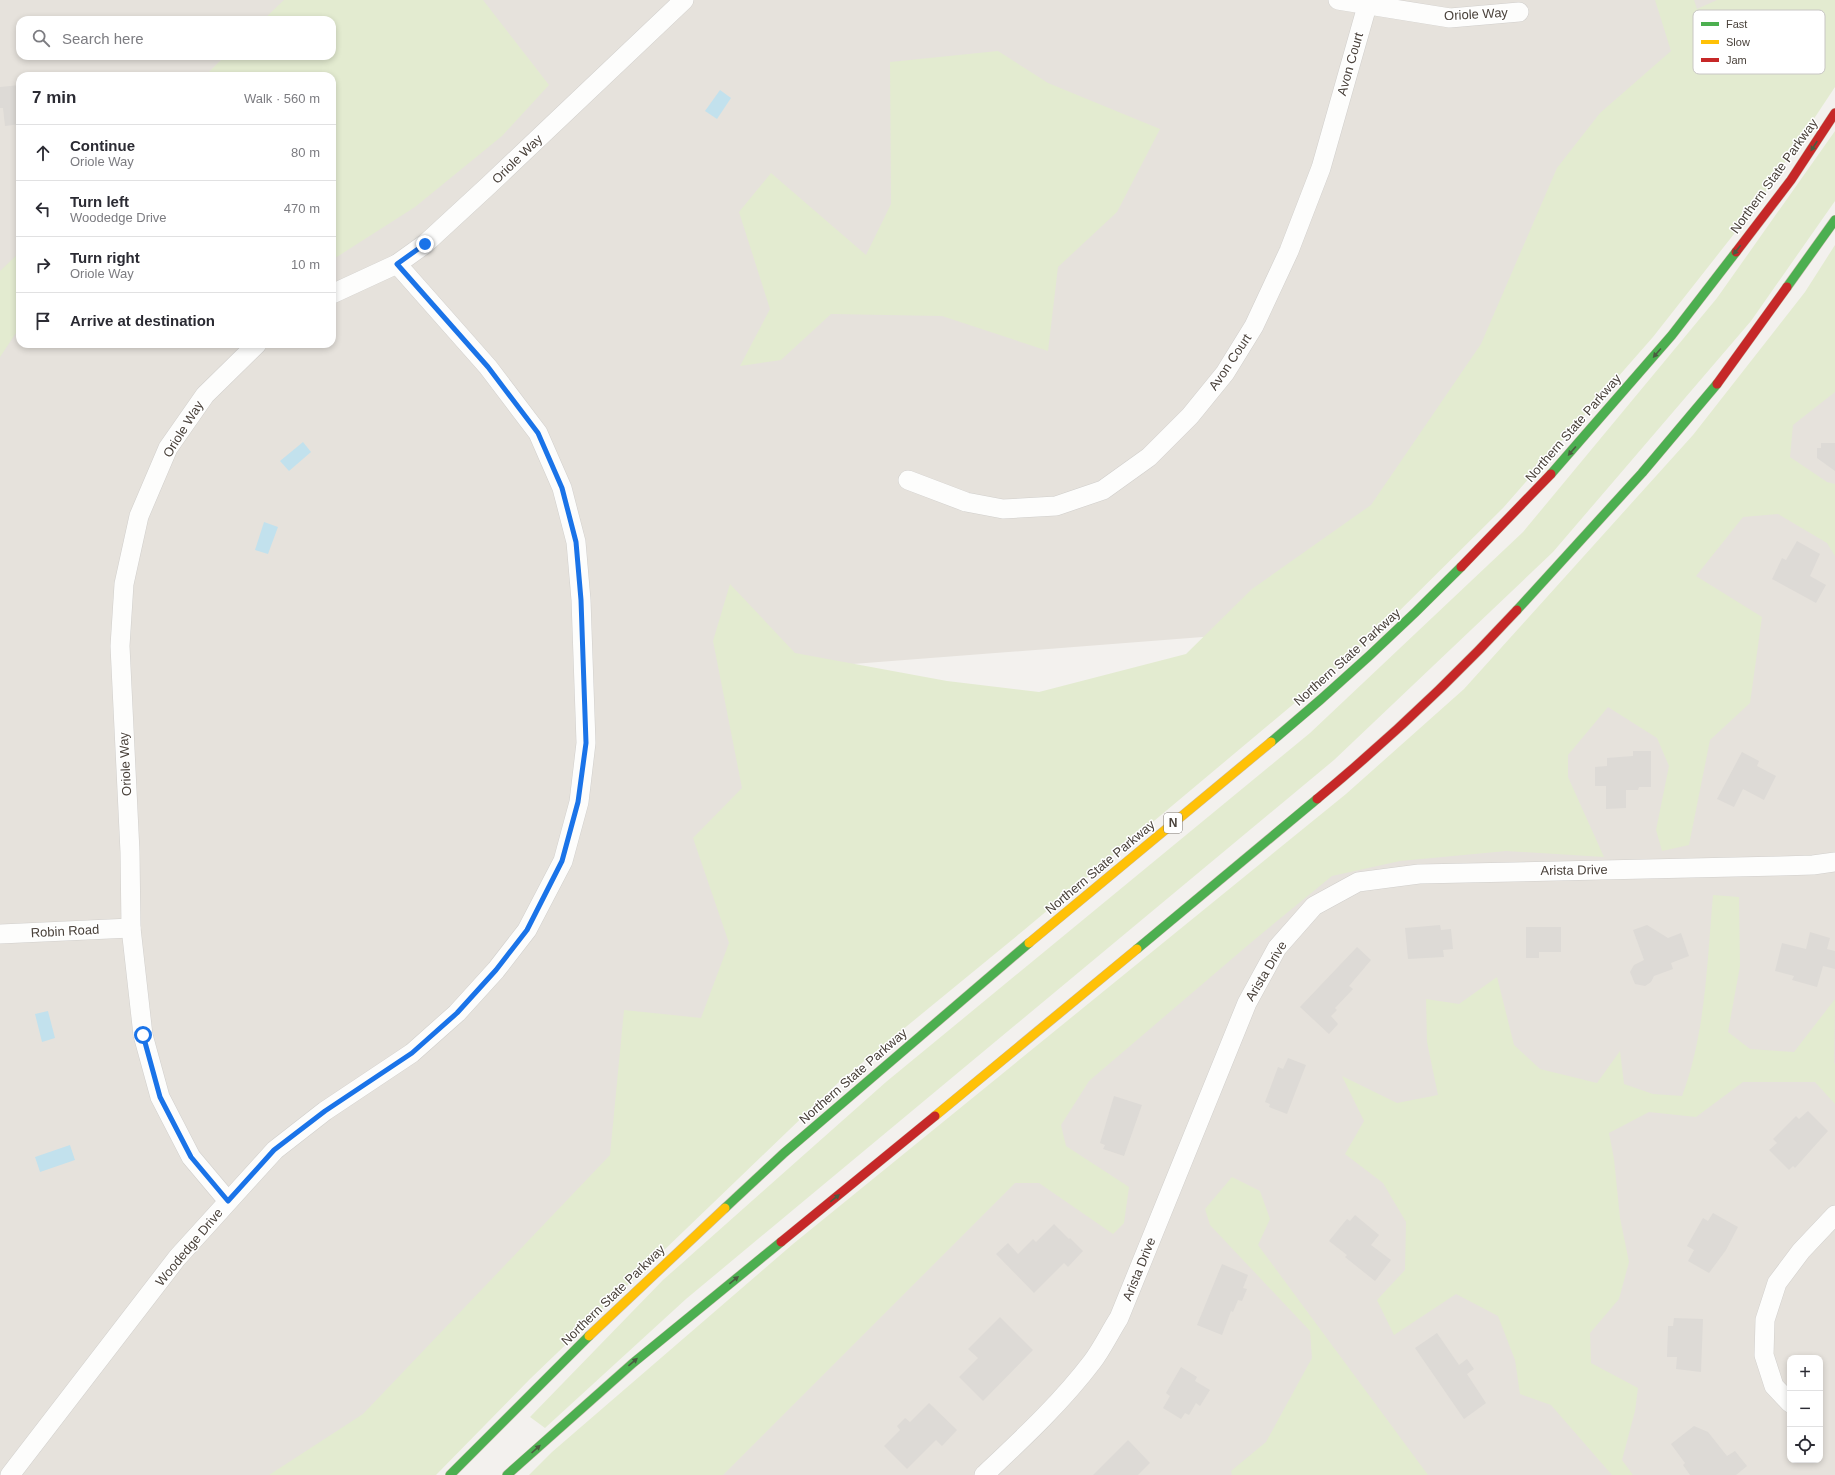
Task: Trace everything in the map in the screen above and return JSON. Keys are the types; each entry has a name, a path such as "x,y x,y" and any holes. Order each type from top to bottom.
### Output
{"highway":[{"name":"Northern State Parkway","path":"450,1475 601,1324 784,1153 966,996 1303,715 1426,603 1544,482 1672,335 1791,180 1835,113"},
{"path":"507,1475 633,1362 1052,1020 1360,763 1488,641 1642,473 1726,373 1835,220"}],"street":[{"name":"Oriole Way","path":"336,292 397,264 425,244 684,0"},
{"name":"Oriole Way","path":"1338,0 1367,6 1450,18 1519,12"},
{"name":"Avon Court","path":"908,480 966,502 1003,509 1056,506 1103,490 1149,457 1190,416 1225,373 1254,326 1289,251 1320,168 1367,6"},
{"name":"Woodedge Drive","path":"10,1475 178,1258 274,1150 325,1111 412,1053 457,1013 496,970 527,930 562,861 578,802 586,743 581,600 576,542 562,488 538,433 488,367 397,264"},
{"name":"Oriole Way","path":"228,1201 191,1157 160,1097 143,1035 131,928 130,852 120,646 124,584 139,516 168,448 205,395 253,348"},
{"name":"Arista Drive","path":"984,1475 1032,1431 1065,1394 1093,1361 1119,1318 1247,1003 1277,948 1314,906 1358,882 1419,874 1793,866 1835,862"},
{"name":"Robin Road","path":"0,934 131,928"},
{"path":"1787,1400 1774,1386 1764,1355 1765,1320 1777,1283 1801,1251 1835,1215"}],"shaded area":[{"path":"0,0 1835,0 1825,12 1825,10 1693,10 1693,74 1774,74 1495,410 1267,632 801,668 719,1134 413,1475 0,1475"},
{"path":"1835,299 1835,1475 679,1475 1046,1068 1501,707"}],"green space":[{"path":"284,0 483,0 549,85 502,136 415,207 336,257 336,72 209,72 221,60 336,60 336,16 267,16"},
{"path":"1655,0 1694,0 1697,9 1717,0 1835,0 1835,87 1756,206 1653,337 1503,508 1371,639 1024,930 840,1081 530,1379 436,1475 269,1475 363,1414 610,1155 624,1010 701,1018 729,943 693,838 742,788 713,641 730,584 795,653 947,681 1039,692 1186,654 1252,589 1371,505 1481,344 1557,168 1600,113 1671,51"},
{"path":"998,51 1048,83 1160,129 1117,212 1058,267 1048,351 942,316 831,314 781,360 740,366 770,309 739,212 771,173 866,255 891,204 890,62"},
{"path":"1835,131 1835,201 1751,321 1553,552 1334,760 686,1299 545,1428 530,1417 663,1280 886,1082 1310,733 1523,532 1717,298"},
{"path":"1835,245 1835,392 1793,425 1790,457 1827,482 1835,484 1835,556 1827,543 1778,514 1743,517 1696,576 1762,617 1750,703 1710,740 1689,845 1662,851 1656,830 1669,766 1657,738 1608,707 1568,755 1568,777 1604,857 1506,851 1400,861 1332,876 1254,940 1089,1081 1061,1125 1066,1146 1129,1187 1124,1223 1113,1234 1039,1183 1015,1183 723,1475 529,1475 552,1452 793,1244 1346,794 1464,689 1693,435 1805,292"},
{"path":"16,256 16,333 0,357 0,271"},
{"path":"1713,895 1739,897 1740,966 1728,1032 1750,1049 1794,1052 1835,999 1835,1104 1815,1082 1743,1082 1696,1117 1649,1112 1609,1133 1614,1159 1620,1218 1629,1262 1619,1299 1590,1333 1591,1363 1638,1388 1635,1411 1622,1460 1633,1475 1612,1475 1551,1405 1520,1394 1515,1360 1498,1316 1456,1294 1394,1335 1377,1300 1405,1270 1406,1222 1383,1183 1345,1154 1364,1121 1342,1076 1397,1103 1438,1095 1427,1042 1426,999 1459,1004 1497,977 1514,1045 1540,1069 1597,1083 1620,1051 1624,1084 1653,1094 1682,1096 1690,1072 1701,1022"},
{"path":"1232,1177 1260,1191 1270,1219 1258,1245 1428,1475 1232,1475 1231,1471 1266,1442 1312,1358 1310,1331 1210,1225 1205,1209"}],"water":[{"path":"720,90 731,98 717,119 705,111"},
{"path":"303,442 311,452 289,471 280,461"},
{"path":"264,522 278,527 268,554 255,550"},
{"path":"48,1011 55,1038 42,1042 35,1014"},
{"path":"70,1145 75,1160 40,1172 35,1157"}],"building":[{"path":"16,85 16,125 5,126 3,108 0,108 0,87"},
{"path":"1821,443 1835,443 1835,471 1817,458 1817,448 1821,448"},
{"path":"1797,541 1820,554 1810,576 1826,585 1816,603 1772,579 1782,558 1786,560"},
{"path":"1633,751 1651,751 1651,787 1639,787 1638,790 1626,790 1626,808 1606,809 1606,786 1595,786 1595,767 1607,766 1607,758 1633,756"},
{"path":"1742,752 1759,761 1757,766 1776,776 1764,800 1743,789 1734,807 1717,799"},
{"path":"1440,925 1441,930 1451,929 1453,949 1443,950 1444,957 1408,959 1405,928"},
{"path":"1647,925 1668,938 1681,933 1689,956 1671,963 1673,969 1654,976 1651,982 1645,986 1635,984 1630,972 1634,965 1644,960 1633,930"},
{"path":"1526,927 1561,927 1561,952 1539,952 1539,958 1526,958"},
{"path":"1810,932 1830,938 1827,949 1835,951 1835,969 1823,966 1817,987 1792,980 1794,976 1775,971 1782,943 1806,949"},
{"path":"1357,947 1371,960 1349,986 1353,989 1335,1008 1337,1010 1331,1016 1338,1024 1329,1034 1300,1007"},
{"path":"1288,1058 1306,1065 1287,1114 1269,1107 1270,1104 1265,1102 1278,1067 1283,1069"},
{"path":"1114,1096 1142,1105 1124,1156 1103,1149 1105,1145 1100,1143"},
{"path":"1808,1111 1828,1131 1795,1168 1793,1166 1789,1170 1769,1150 1777,1143 1773,1139 1796,1116 1799,1119"},
{"path":"1713,1213 1738,1227 1726,1250 1709,1273 1688,1261 1694,1250 1687,1246 1703,1218 1708,1221"},
{"path":"1355,1215 1379,1235 1371,1245 1391,1260 1375,1281 1345,1257 1347,1255 1329,1241 1347,1219 1350,1221"},
{"path":"1054,1224 1083,1251 1068,1267 1064,1263 1034,1293 996,1254 1008,1243 1018,1254 1033,1239 1036,1242"},
{"path":"1222,1264 1248,1275 1243,1288 1247,1289 1242,1301 1238,1300 1233,1312 1231,1311 1222,1335 1197,1325"},
{"path":"1000,1317 1033,1350 983,1401 959,1377 978,1358 968,1349"},
{"path":"1674,1318 1703,1319 1701,1372 1676,1369 1677,1357 1667,1357 1668,1326 1673,1326"},
{"path":"1437,1333 1459,1365 1467,1359 1474,1369 1467,1374 1486,1403 1464,1419 1415,1348"},
{"path":"1181,1367 1197,1377 1195,1381 1210,1390 1200,1406 1196,1403 1189,1415 1185,1413 1181,1419 1163,1408 1170,1396 1166,1393"},
{"path":"929,1403 957,1430 942,1446 936,1440 907,1469 884,1446 900,1430 897,1426 905,1418 910,1422"},
{"path":"1694,1426 1708,1432 1727,1456 1735,1451 1747,1466 1736,1475 1690,1475 1683,1465 1685,1463 1671,1444"},
{"path":"1128,1440 1150,1463 1138,1475 1093,1475"}],"traffic: fast":[{"path":"1787,287 1835,220"},
{"path":"1551,474 1672,335 1736,252"},
{"path":"1517,610 1642,473 1717,384"},
{"path":"1271,742 1368,657 1461,567"},
{"path":"1137,949 1317,799"},
{"path":"725,1208 784,1153 1029,943"},
{"path":"507,1475 633,1363 781,1242"},
{"path":"450,1475 589,1336"}],"traffic: slow":[{"path":"1029,943 1271,742"},
{"path":"935,1116 1137,949"},
{"path":"589,1336 725,1208"}],"traffic: jam":[{"path":"1736,252 1791,180 1835,113"},
{"path":"1717,384 1787,287"},
{"path":"1461,567 1551,474"},
{"path":"1317,799 1420,708 1517,610"},
{"path":"781,1242 935,1116"}],"route":[{"path":"143,1035 160,1097 191,1157 228,1201 274,1150 325,1111 412,1053 457,1013 496,970 527,930 562,861 578,802 586,743 581,600 576,542 562,488 538,433 488,367 397,264 425,244"}]}
